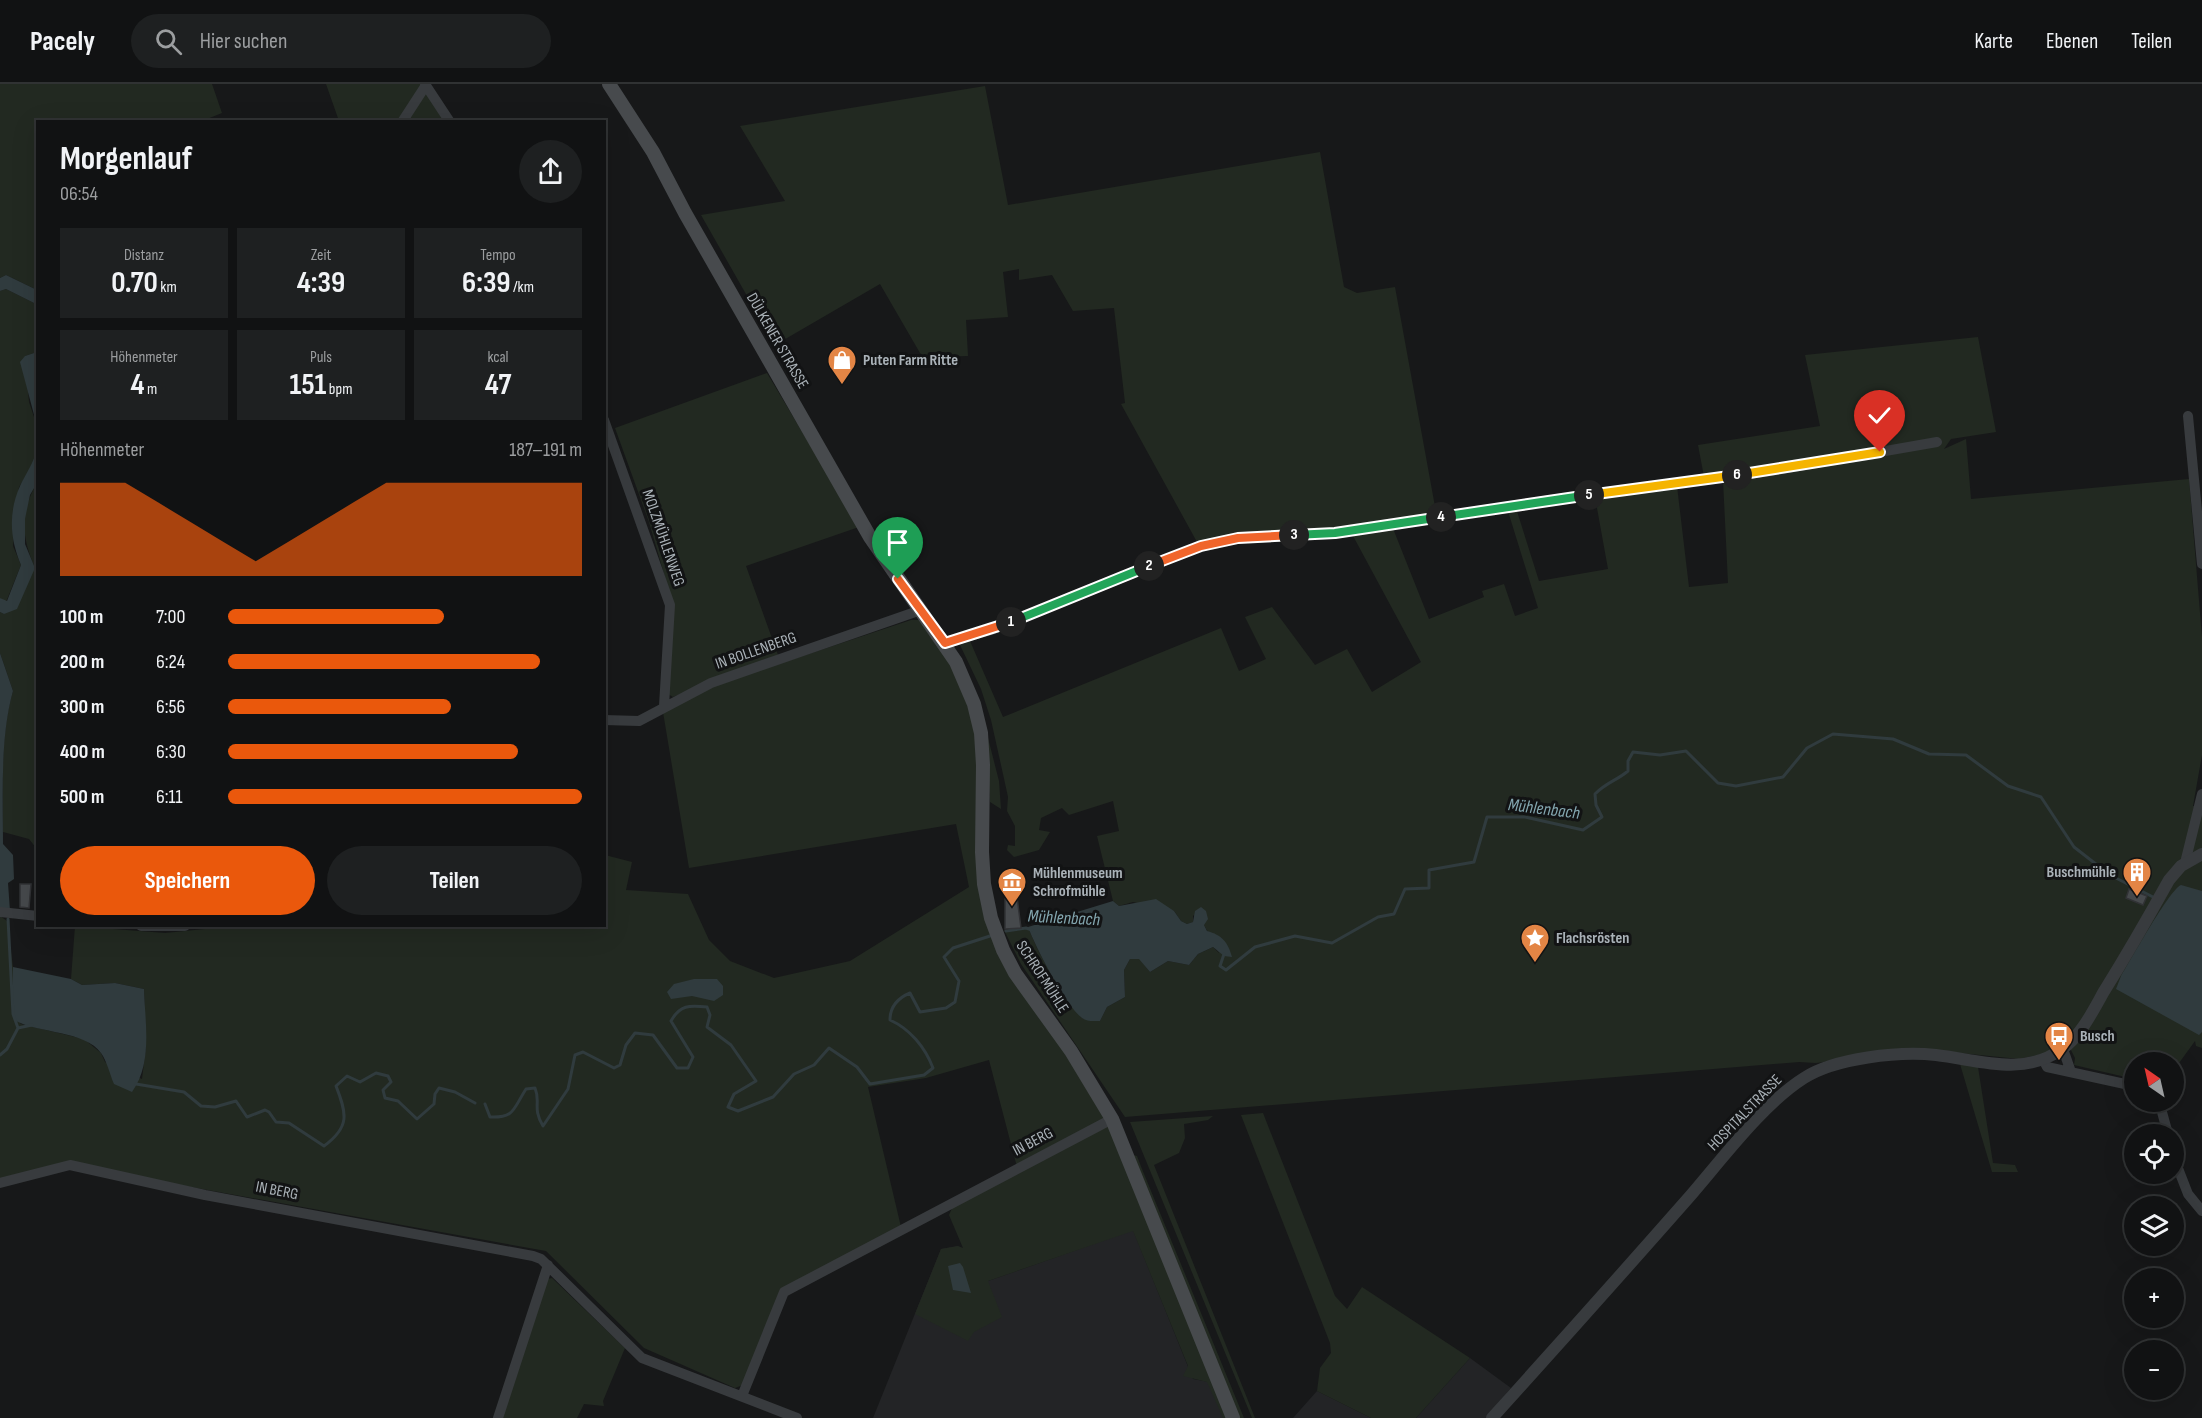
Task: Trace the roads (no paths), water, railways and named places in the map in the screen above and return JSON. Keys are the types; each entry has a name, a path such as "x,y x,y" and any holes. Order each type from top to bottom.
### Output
{"main road":[{"name":"DÜLKENER STRASSE","path":"609,84 648,142 685,213 870,537 945,643"},
{"name":"SCHROFMÜHLE","path":"945,643 966,683 976,714 983,765 984,884 991,918 1015,973 1071,1051 1112,1119"},
{"path":"1112,1119 1233,1418"}],"street":[{"path":"403,120 425,85 449,120"},
{"path":"2188,416 2202,564"},
{"name":"MOLZMÜHLENWEG","path":"606,426 670,605 664,706"},
{"path":"945,643 991,630 1201,546 1238,538 1335,533 1563,498 1771,471 1937,442"},
{"name":"IN BOLLENBERG","path":"606,720 639,721 711,682 921,610"},
{"path":"2185,863 2202,794"},
{"name":"HOSPITALSTRASSE","path":"1492,1418 1741,1138 1803,1078 1822,1068 1851,1061 1907,1055 1934,1055 2004,1066 2024,1065 2063,1049 2092,1012 2169,880 2185,863 2202,854"},
{"path":"0,912 36,916"},
{"path":"2063,1049 2071,1072"},
{"path":"2043,1059 2047,1067 2124,1084"},
{"name":"IN BERG","path":"741,1396 784,1292 1112,1119"},
{"name":"IN BERG","path":"0,1183 70,1164 205,1195 533,1256 548,1266 642,1358 797,1418"},
{"path":"2184,1184 2188,1194 2202,1211"},
{"path":"498,1418 548,1266"}],"water":[{"path":"6,275 36,290 36,307 34,303 6,289 0,291 0,278"},
{"path":"36,352 36,366 34,367 36,422 20,362 25,356"},
{"path":"36,453 36,485 30,495 25,519 25,544 35,568 17,609 4,614 0,612 0,598 7,601 21,565 13,536 12,516 16,496"},
{"path":"0,653 13,691 6,727 3,786 3,844 13,855 14,879 8,883 10,911 0,910"},
{"path":"2181,885 2202,891 2202,1032 2199,1035 2116,989 2150,926 2168,899"},
{"path":"1156,899 1174,911 1181,921 1187,924 1193,922 1195,911 1201,907 1206,911 1208,919 1204,925 1207,931 1224,940 1232,957 1224,956 1213,947 1198,954 1189,965 1168,961 1150,972 1139,959 1130,959 1124,970 1125,997 1107,1007 1100,1021 1084,1019 1075,1011 1060,989 1044,962 1028,927 1113,901 1119,906"},
{"path":"13,967 71,979 82,985 115,983 144,989 145,1056 139,1081 132,1092 114,1084 103,1056 94,1046 73,1036 16,1021 13,1012"},
{"path":"694,979 717,979 723,986 723,995 714,1001 692,996 671,999 667,992 674,984"},
{"path":"960,1263 971,1293 953,1290 948,1266"}],"waterway":[{"name":"Mühlenbach","path":"1224,954 1220,966 1226,970 1255,947 1295,936 1332,943 1378,917 1394,914 1405,889 1429,888 1429,870 1474,862 1487,817 1525,817 1583,830 1602,817 1596,805 1595,794 1628,771 1628,761 1633,752 1660,755 1686,751 1718,783 1736,786 1783,777 1807,748 1833,734 1893,739 1929,754 1966,755 2008,786 2041,797 2074,847 2110,875 2155,898"},
{"name":"Mühlenbach","path":"8,919 13,1014 18,1028 32,1025"},
{"name":"Mühlenbach","path":"1006,931 1026,928 1032,930"},
{"name":"Mühlenbach","path":"485,1104 490,1117 504,1116 512,1111 526,1089 535,1088 537,1110 543,1126 568,1089 575,1055 583,1052 614,1068 620,1065 626,1045 635,1033 653,1035 677,1068 688,1068 693,1057 671,1021 678,1012 690,1006 707,1007 710,1015 707,1027 731,1045 756,1081 734,1094 728,1107 738,1111 773,1097 794,1074 814,1065 829,1048 857,1067 870,1084 924,1075 933,1068 930,1060 910,1034 890,1020 893,1007 898,1000 910,993 920,1012 946,1008 955,1002 959,981 944,957 953,948 990,936"},
{"path":"0,1055 7,1049 18,1028"},
{"name":"Mühlenbach","path":"136,1084 184,1092 201,1106 215,1107 236,1101 247,1117 265,1110 276,1122 289,1123 324,1146 342,1126 344,1112 336,1086 347,1076 360,1082 376,1073 388,1076 391,1082 383,1090 385,1098 398,1101 417,1119 434,1104 435,1094 439,1088 455,1092 475,1103"}],"place":[{"name":"Puten Farm Ritte","path":"842,386"},
{"name":"Buschmühle","path":"2137,898"},
{"name":"Mühlenmuseum Schrofmühle","path":"1012,908"},
{"name":"Flachsrösten","path":"1535,964"},
{"name":"Busch","path":"2059,1062"}]}
